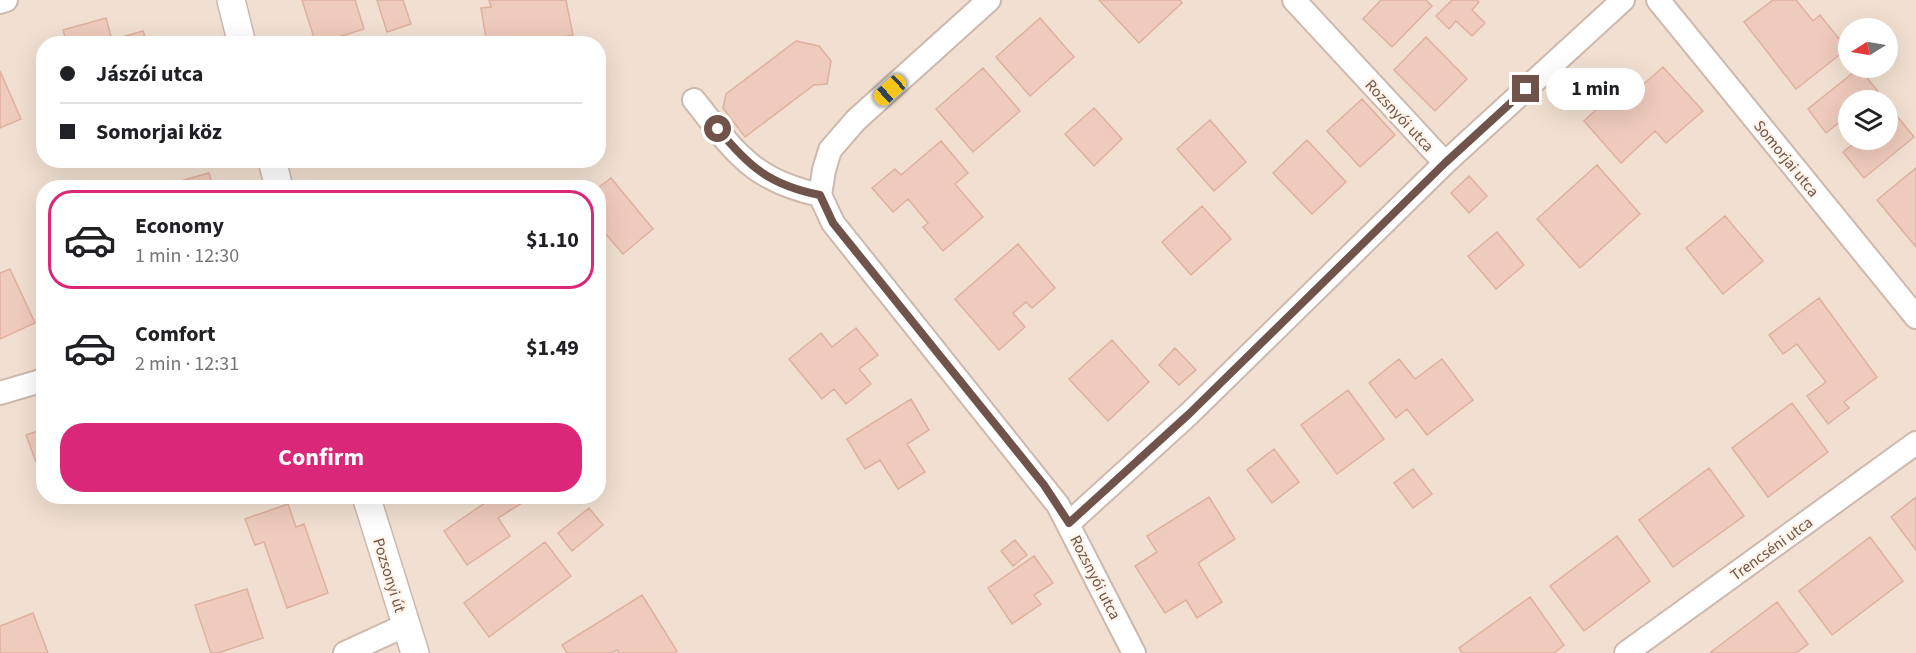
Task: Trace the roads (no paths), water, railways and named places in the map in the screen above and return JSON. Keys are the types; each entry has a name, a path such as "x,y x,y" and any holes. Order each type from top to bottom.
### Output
{"street":[{"path":"0,2 6,0"},
{"path":"231,0 240,36"},
{"path":"989,0 856,120 831,150 824,171 820,195 833,223 1044,485 1069,523"},
{"name":"Rozsnyói utca","path":"1134,653 1069,523 1189,414 1445,163 1294,0"},
{"path":"1445,163 1623,0"},
{"name":"Somorjai utca","path":"1658,0 1916,317"},
{"path":"694,100 742,157 770,178 797,190 820,195"},
{"path":"0,393 36,382"},
{"name":"Trencséni utca","path":"1626,653 1916,443"},
{"name":"Pozsonyi út","path":"368,504 415,653"},
{"path":"345,653 406,625"}]}
